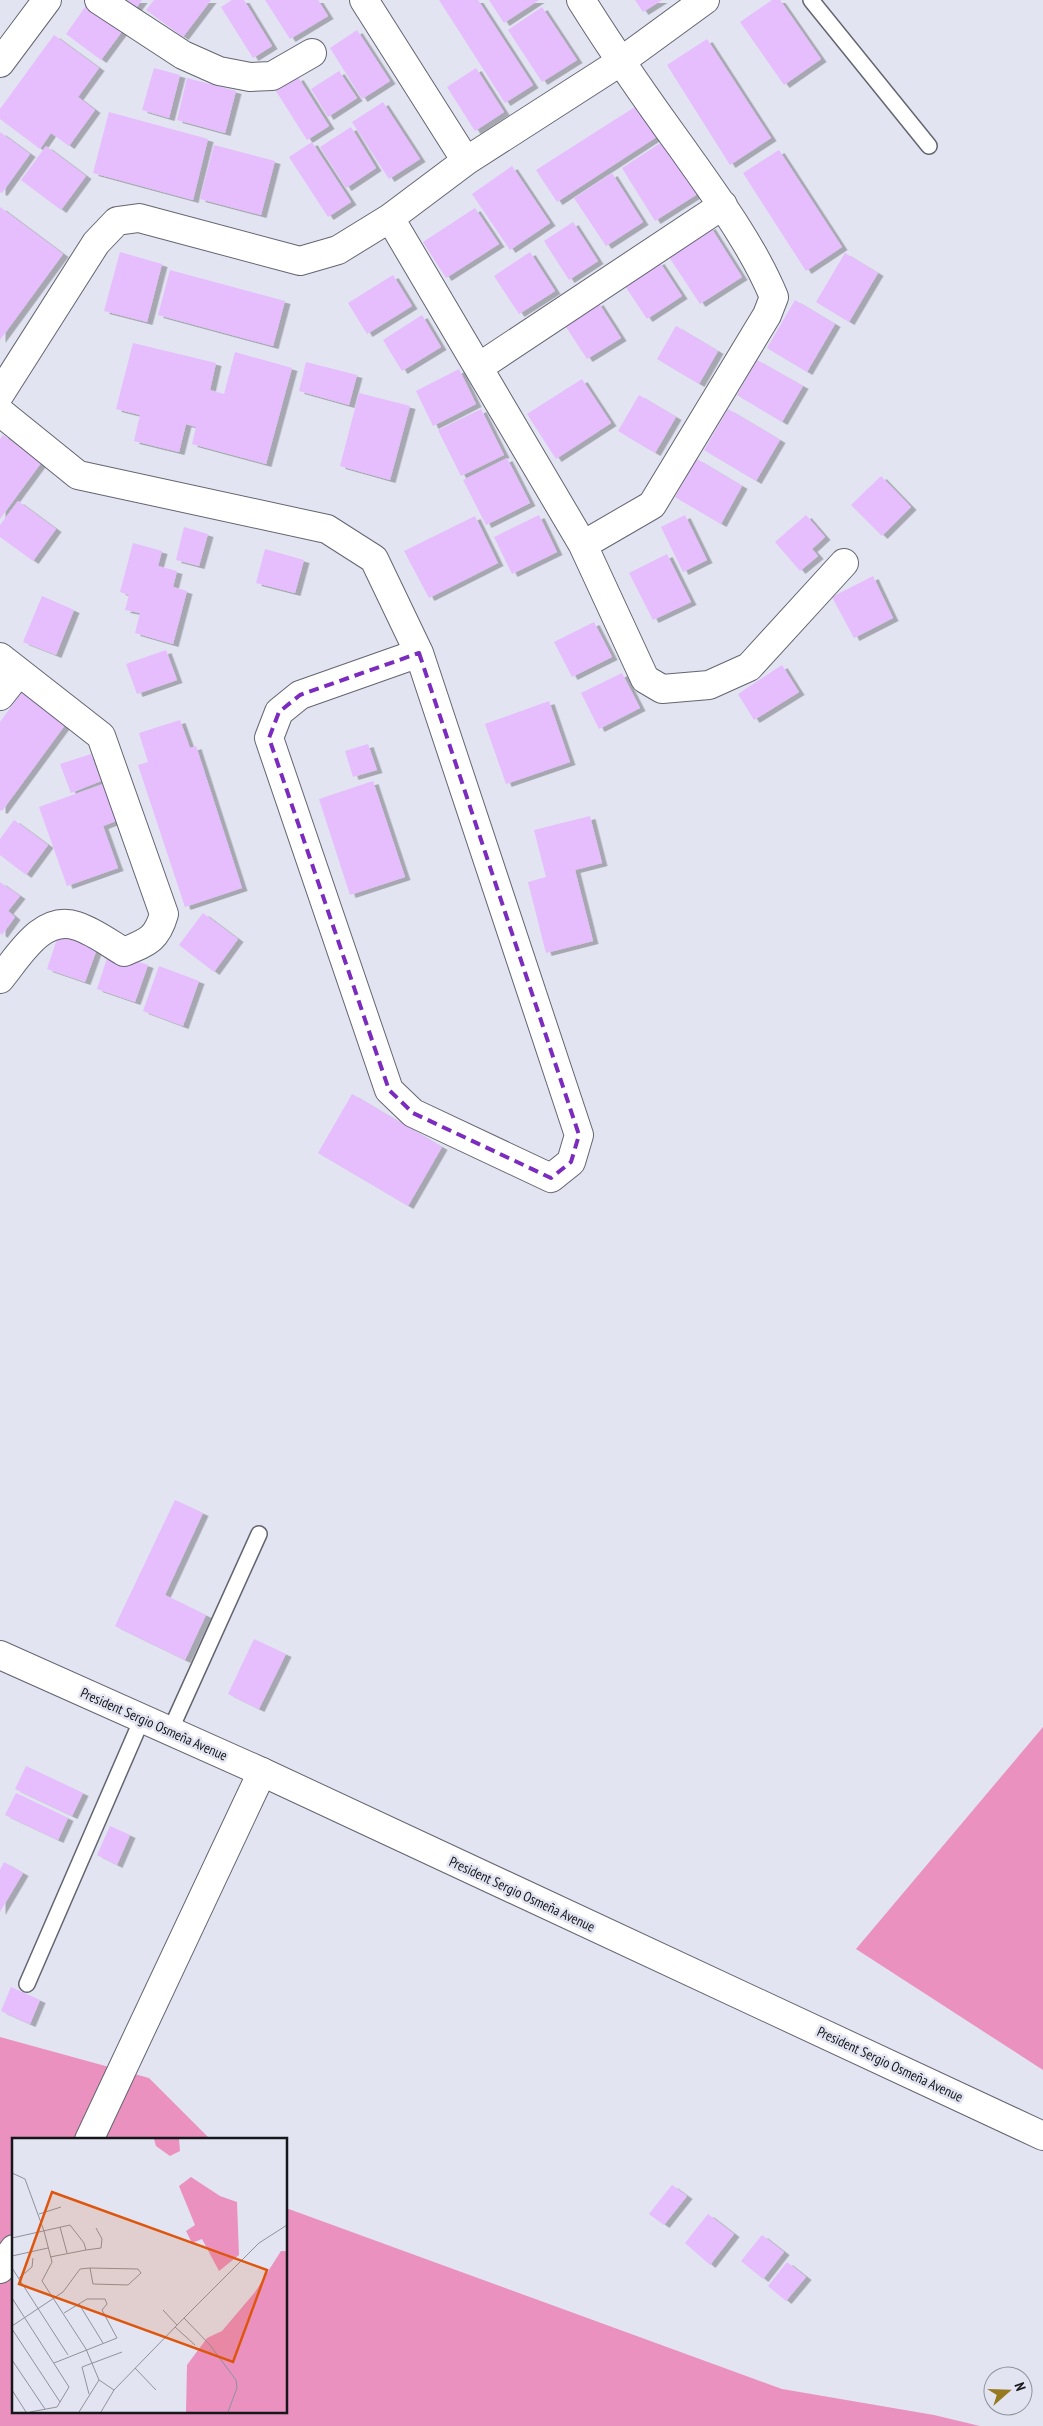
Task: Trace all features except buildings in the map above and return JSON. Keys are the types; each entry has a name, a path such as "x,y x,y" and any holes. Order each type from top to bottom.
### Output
{"street":[{"path":"0,63 47,0"},
{"path":"99,0 183,56 219,71 250,77 272,76 312,53"},
{"path":"364,0 466,162"},
{"path":"581,0 620,62 722,205 774,298 767,315 652,506 583,545"},
{"path":"0,394 96,243 117,221 139,218 300,261 338,250 390,218 466,162 620,62 705,0"},
{"path":"479,367 722,205"},
{"path":"390,218 583,545 644,679 662,689 709,685 750,667 844,563"},
{"path":"0,412 78,475 327,529 374,559 419,653 579,1135 571,1162 551,1178 414,1113 389,1090 270,738 279,712 300,695 419,653"},
{"path":"0,696 9,665 101,736 164,914 160,930 145,943 124,952 76,926 60,924 41,930 0,979"},
{"name":"President Sergio Osmeña Avenue","path":"0,1655 262,1772 1043,2136"},
{"path":"90,2138 262,1772"},
{"path":"0,2269 12,2252"}],"lane":[{"path":"811,0 930,146"},
{"path":"170,1731 258,1534"},
{"path":"27,1984 142,1719"}],"highlighted area":[{"path":"419,653 579,1135 571,1162 551,1178 413,1113 389,1090 269,738 279,712 300,695"}],"shaded area":[{"path":"1043,1727 1043,2070 856,1949"},
{"path":"0,2037 149,2078 209,2138 12,2138 12,2414 288,2414 288,2209 782,2389 934,2415 980,2426 0,2426"}]}
